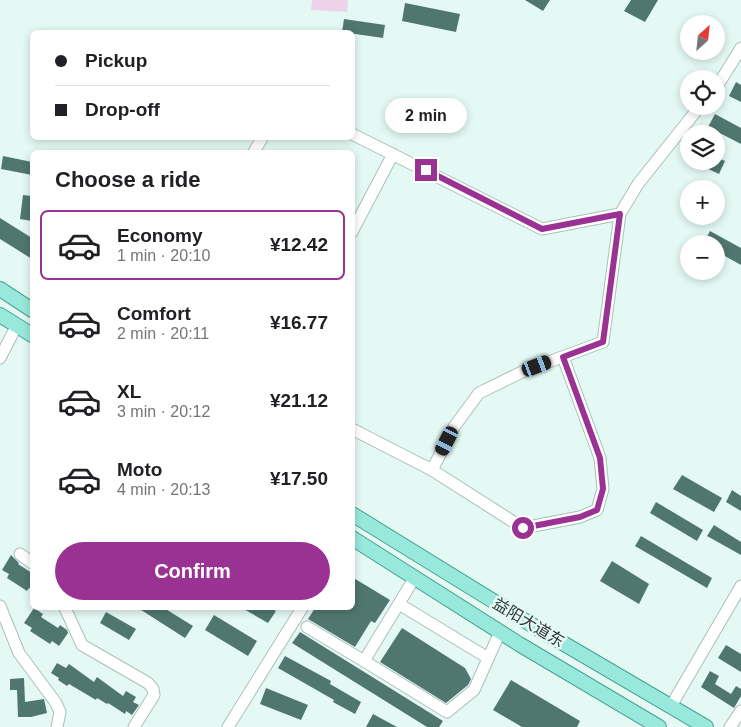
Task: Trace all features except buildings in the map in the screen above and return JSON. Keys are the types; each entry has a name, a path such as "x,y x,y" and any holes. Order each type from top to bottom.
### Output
{"main road":[{"path":"0,289 30,309"},
{"path":"0,315 30,335"},
{"name":"益阳大道东","path":"355,516 706,727"},
{"path":"355,540 500,632 659,727"}],"street":[{"path":"725,74 741,48"},
{"path":"432,470 454,427 479,393 524,371 603,342 620,214 638,184 693,115"},
{"path":"355,136 542,229 620,214"},
{"path":"355,226 392,154"},
{"path":"0,358 3,344 17,325"},
{"path":"355,431 432,470 523,528 580,517 597,510 603,489 600,458 563,357"},
{"path":"20,554 30,561"},
{"path":"364,661 415,577"},
{"path":"671,706 741,586"},
{"path":"399,604 488,658"},
{"path":"0,606 19,653 56,703 60,712 57,727"},
{"path":"66,610 82,645 148,683 153,689 154,696 134,727"},
{"path":"228,727 301,610"},
{"path":"307,627 447,712 474,690 500,632"},
{"path":"730,727 741,711"}],"shaded area":[{"path":"312,0 348,0 347,12 311,10"}],"route":[{"path":"426,170 542,229 620,214 603,342 563,357 600,458 603,489 597,510 580,517 523,528"}]}
